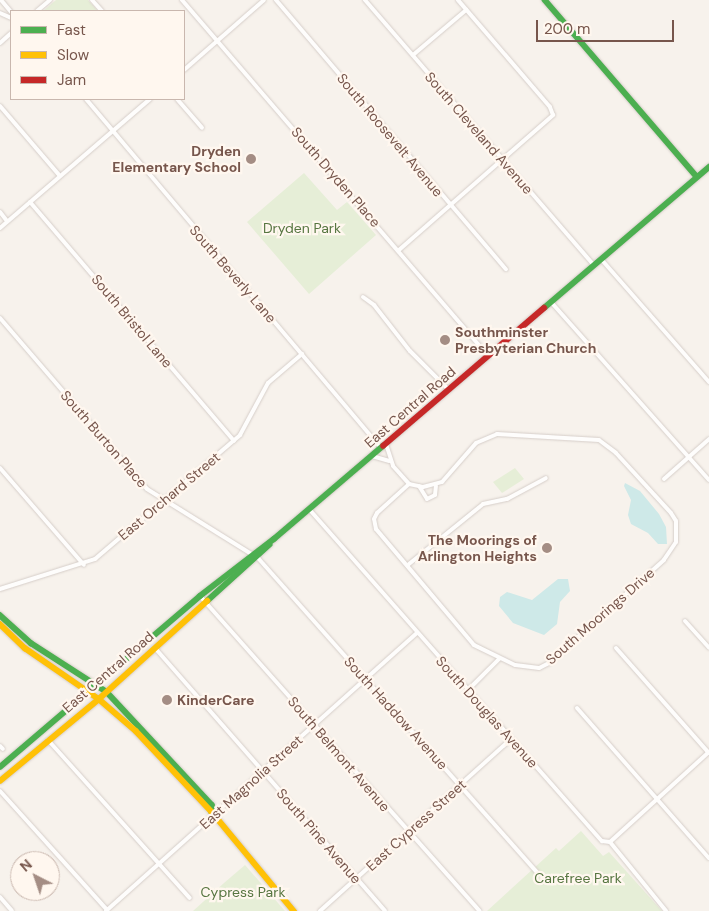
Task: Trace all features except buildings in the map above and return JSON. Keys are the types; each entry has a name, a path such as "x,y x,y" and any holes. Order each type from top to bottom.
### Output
{"main road":[{"path":"545,0 697,177"},
{"name":"East Central Road","path":"0,767 200,596 252,554 274,539 384,446 709,167"},
{"name":"East Central Road","path":"0,781 108,692 155,648 258,558 274,539"},
{"path":"0,615 32,643 108,692 212,805 213,813"},
{"path":"0,624 25,648 100,699 136,732 213,813 294,911"}],"street":[{"path":"38,10 50,0"},
{"path":"92,0 101,10"},
{"name":"South Dryden Place","path":"182,0 399,250 488,356"},
{"path":"185,69 264,0"},
{"name":"South Roosevelt Avenue","path":"276,0 450,206 506,269"},
{"name":"South Cleveland Avenue","path":"365,0 594,265"},
{"path":"399,250 503,161 553,115 550,107 458,0"},
{"path":"0,8 3,2"},
{"path":"413,55 466,10"},
{"path":"0,43 10,34"},
{"name":"South Beverly Lane","path":"87,100 302,354 384,446"},
{"path":"0,228 149,100"},
{"path":"178,100 202,128"},
{"path":"0,106 60,176"},
{"name":"South Bristol Lane","path":"30,202 234,440"},
{"path":"0,212 7,221"},
{"path":"601,259 709,382"},
{"path":"363,297 374,305 410,351 449,390"},
{"path":"551,302 709,480"},
{"name":"South Burton Place","path":"0,318 147,489 163,501 252,554"},
{"name":"East Orchard Street","path":"0,589 84,565 95,559 234,440 244,430 268,383 302,354"},
{"name":"South Moorings Drive","path":"409,484 374,519 376,529 409,564 430,595 474,645 499,659 530,668 549,663 664,560 674,547 678,533 671,513 606,443 587,437 504,434 483,439 436,486 435,495 427,499 419,486"},
{"path":"664,479 709,440"},
{"path":"384,446 389,461 409,484 436,486"},
{"path":"372,456 389,461"},
{"path":"0,468 84,565"},
{"path":"409,564 484,504 507,499 546,478"},
{"name":"South Douglas Avenue","path":"309,509 602,841 610,842 666,911"},
{"name":"South Haddow Avenue","path":"252,554 258,558 538,873"},
{"name":"South Belmont Avenue","path":"200,596 480,911"},
{"path":"685,621 709,648"},
{"name":"East Magnolia Street","path":"107,911 213,813 263,772 417,633"},
{"name":"South Pine Avenue","path":"155,648 385,911"},
{"path":"610,842 709,752 616,648"},
{"path":"468,690 499,659"},
{"path":"577,708 709,858"},
{"name":"East Cypress Street","path":"320,911 511,739"},
{"path":"48,740 190,898"},
{"path":"0,791 107,911"},
{"path":"0,897 12,911"}],"green space":[{"path":"56,0 88,0 97,10 44,10"},
{"name":"Dryden Park","path":"304,173 337,210 347,202 376,235 309,294 247,222"},
{"path":"515,468 524,479 502,493 493,482"},
{"name":"Carefree Park","path":"581,831 603,856 609,852 662,911 487,911 556,848 559,851"},
{"name":"Cypress Park","path":"245,865 285,911 193,911 224,883"}],"water":[{"path":"625,483 640,491 659,514 666,527 667,544 658,544 648,533 631,524 628,515 631,500 624,486"},
{"path":"558,579 568,579 570,591 560,602 557,624 544,635 513,623 499,606 500,597 507,592 532,600"}],"traffic: fast":[{"path":"545,0 697,177"},
{"path":"544,308 709,167"},
{"path":"0,767 200,596 274,539 383,446"},
{"path":"207,601 269,545"},
{"path":"0,615 31,643 107,692 212,805 212,812"}],"traffic: slow":[{"path":"0,781 99,699 207,601"},
{"path":"0,624 25,648 99,699 136,731 212,812 294,911"}],"traffic: jam":[{"path":"383,446 544,308"}],"place":[{"name":"Dryden Elementary School","path":"251,159"},
{"name":"Southminster Presbyterian Church","path":"445,340"},
{"name":"The Moorings of Arlington Heights","path":"547,548"},
{"name":"KinderCare","path":"167,700"}]}
